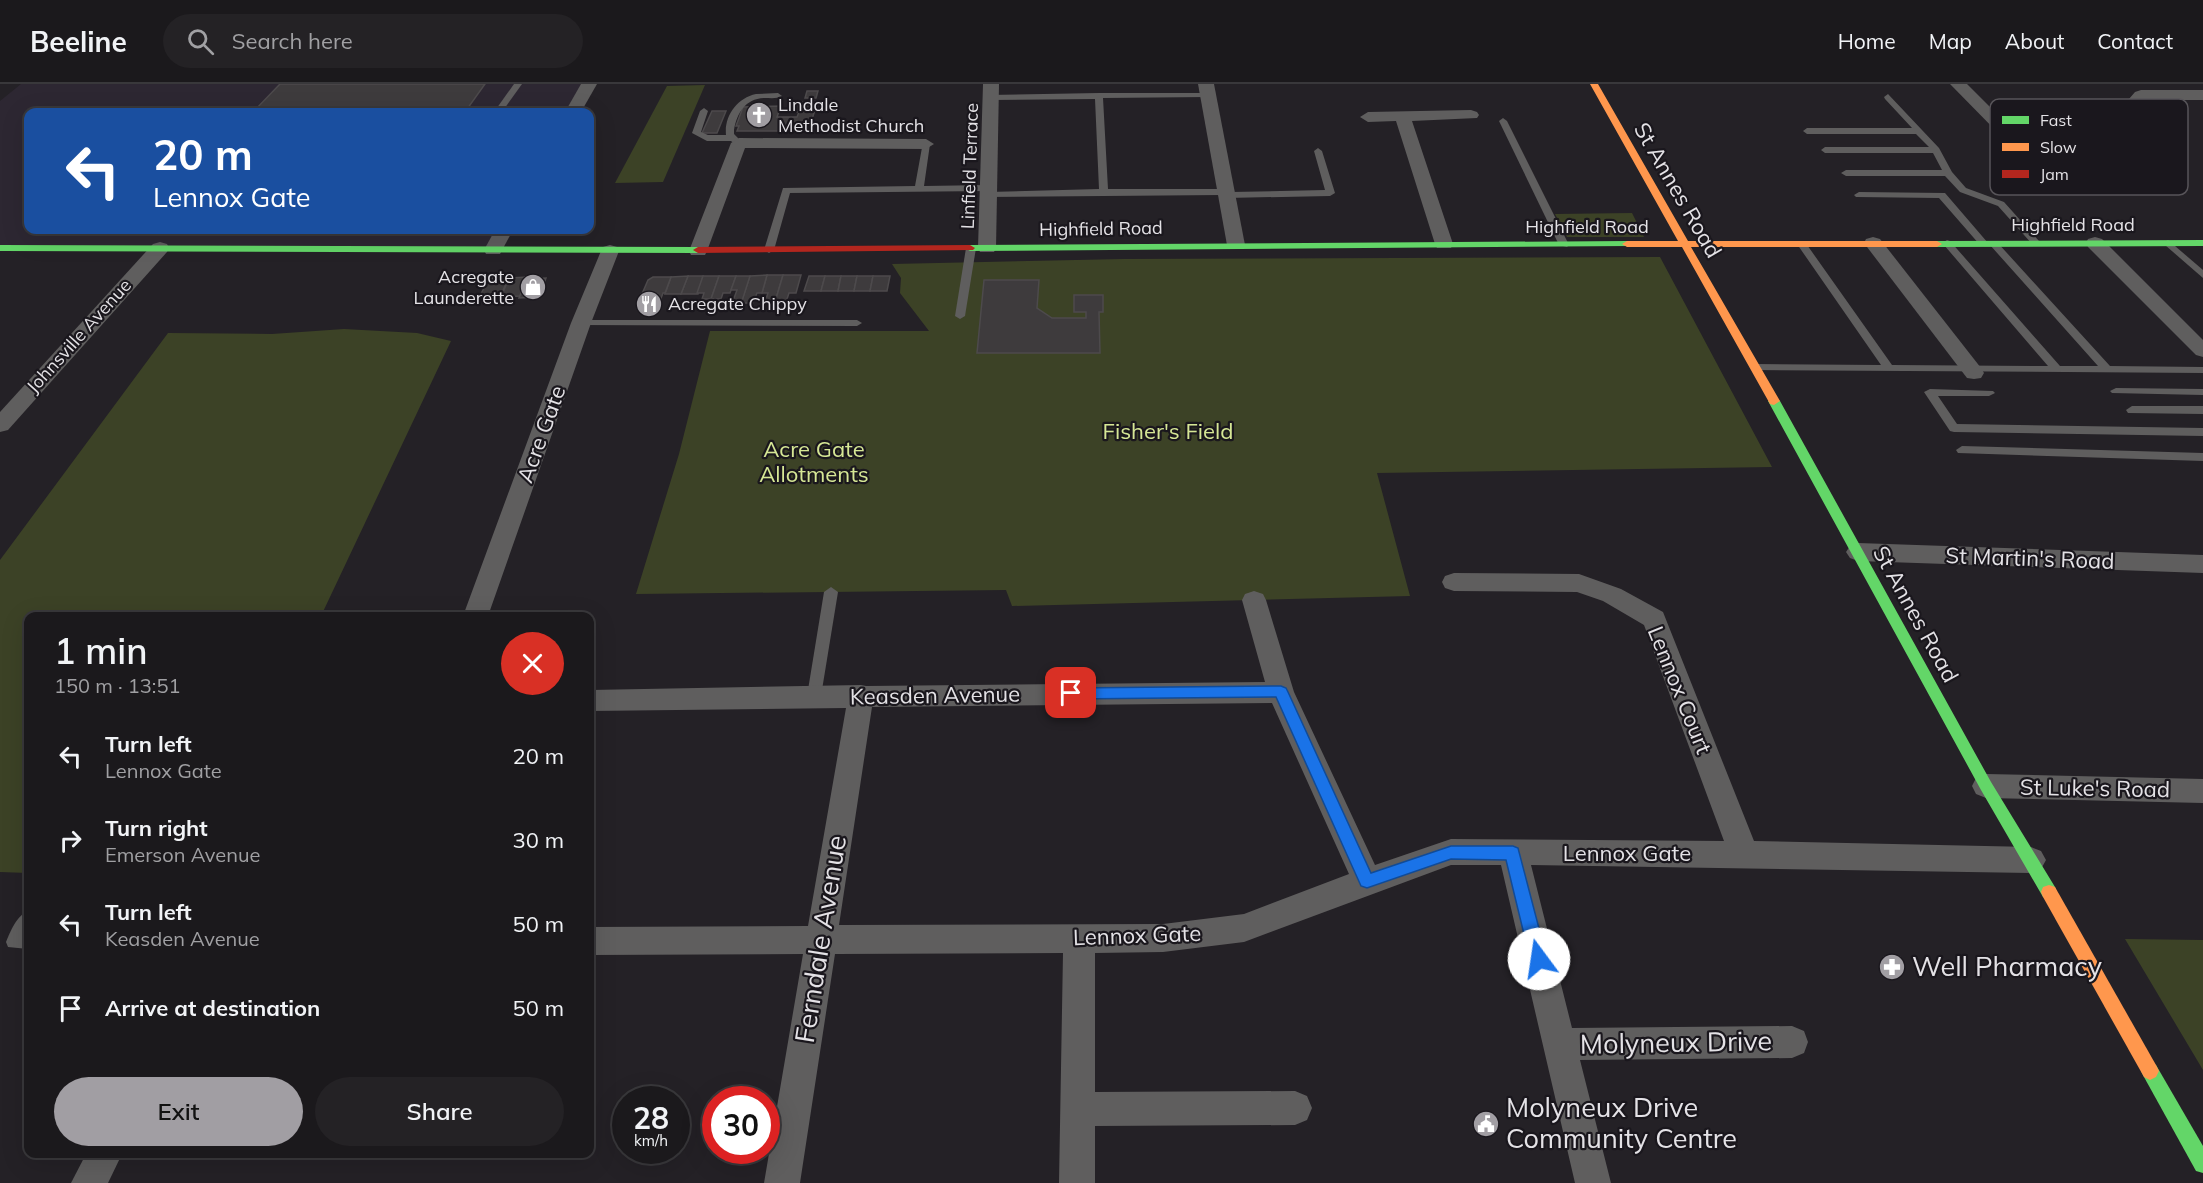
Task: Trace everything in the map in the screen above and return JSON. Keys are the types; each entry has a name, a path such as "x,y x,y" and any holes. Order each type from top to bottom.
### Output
{"street":[{"path":"575,108 589,84"},
{"name":"St Annes Road","path":"1594,84 1755,367 1986,786 2031,860 2203,1164"},
{"path":"1958,84 1990,116"},
{"name":"Linfield Terrace","path":"979,248 988,191 991,90"},
{"path":"1208,90 1236,245"},
{"path":"2138,99 2141,95 2203,95"},
{"path":"1368,117 1471,115"},
{"path":"1402,116 1444,244"},
{"path":"698,250 736,141 926,144"},
{"path":"493,250 502,234"},
{"path":"1873,243 1972,370"},
{"path":"2095,243 2203,351"},
{"name":"Highfield Road","path":"0,248 610,251 1236,245 2203,243"},
{"name":"Johnsville Avenue","path":"0,425 160,248"},
{"name":"Acre Gate","path":"476,612 581,323 610,251"},
{"path":"0,392 29,391"},
{"name":"St Martin's Road","path":"1858,552 2203,564"},
{"name":"Lennox Court","path":"1454,582 1580,583 1612,595 1654,619 1744,854"},
{"path":"1254,600 1281,692 1367,881"},
{"name":"Keasden Avenue","path":"594,700 861,695 1281,692"},
{"name":"Ferndale Avenue","path":"782,1183 861,695"},
{"name":"St Luke's Road","path":"1986,786 2203,791"},
{"name":"Lennox Gate","path":"594,941 1163,938 1244,928 1451,852 1744,854 2031,860"},
{"name":"Molyneux Drive","path":"1513,853 1593,1183"},
{"path":"1077,1183 1079,937"},
{"name":"Molyneux Drive","path":"1560,1044 1792,1042"},
{"path":"1078,1109 1295,1108"},
{"path":"89,1183 103,1158"}],"lane":[{"path":"501,108 518,84"},
{"path":"991,90 1099,95 1208,90"},
{"path":"1099,95 1104,192"},
{"path":"736,141 730,135 729,127 739,104 746,98 778,96"},
{"path":"1888,97 1936,150 1948,173 1963,189 2001,204 2036,243"},
{"path":"704,111 696,133 707,138 736,141"},
{"path":"1503,121 1564,245"},
{"path":"1808,131 1918,131"},
{"path":"919,189 926,144"},
{"path":"1825,150 1936,150"},
{"path":"769,250 786,190 1330,193 1318,151"},
{"path":"1846,173 1948,173"},
{"path":"1859,195 1942,195 2107,369"},
{"path":"1947,243 2056,368"},
{"path":"2168,243 2203,275"},
{"path":"1802,244 1889,368"},
{"path":"960,316 979,248"},
{"path":"581,323 857,323"},
{"path":"1755,367 2203,370"},
{"path":"2116,391 2203,392"},
{"path":"1989,393 1930,392 1954,428 2203,432"},
{"path":"2132,410 2203,410"},
{"path":"1999,428 2016,452"},
{"path":"2130,431 2150,455"},
{"path":"1962,450 2203,457"},
{"path":"814,696 831,592"},
{"path":"14,942 24,925"}],"shaded area":[{"path":"21,84 589,84 575,108 24,108 24,234 502,234 493,250 0,248 0,101"}],"green space":[{"path":"705,85 663,182 615,183 667,86"},
{"path":"1632,213 1644,237 1567,237 1555,214"},
{"name":"Fisher's Field","path":"1660,257 1772,467 1377,473 1410,596 1012,606 1006,590 636,594 679,454 710,331 929,331 900,293 901,278 892,264 1124,259"},
{"path":"344,329 417,333 451,341 323,612 24,612 24,873 0,872 0,560 168,333 272,334"},
{"path":"2125,939 2203,940 2203,1070"}],"building":[{"path":"280,84 485,84 468,108 257,108"},
{"path":"807,91 818,91 816,98 805,98"},
{"name":"Lindale Methodist Church","path":"818,101 808,131 737,131 739,126 736,126 743,107 781,106 777,117 797,117 799,112 793,112 795,106 801,106 803,102"},
{"path":"712,111 726,111 717,133 702,133"},
{"path":"767,275 783,275 775,302 765,302 768,293 762,293"},
{"path":"767,275 762,293 757,293 753,303 741,303 750,276"},
{"path":"783,275 801,275 796,293 789,293 786,302 775,302"},
{"path":"688,276 703,276 698,294 681,294"},
{"path":"688,276 681,294 665,294 671,277"},
{"path":"703,276 719,276 711,299 702,299 704,293 697,293"},
{"path":"719,276 736,276 730,293 723,293 721,299 711,299"},
{"path":"736,276 750,276 742,301 733,301 737,290 731,290"},
{"path":"809,276 825,276 821,291 804,291"},
{"path":"825,276 841,276 838,291 821,291"},
{"path":"841,276 857,276 854,291 838,291"},
{"path":"857,276 873,276 870,291 854,291"},
{"path":"873,276 890,276 887,291 870,291"},
{"path":"509,277 501,295 480,296 489,278"},
{"path":"528,277 520,296 501,297 509,278"},
{"path":"653,277 671,277 665,293 660,301 639,301 648,280"},
{"name":"Acregate Launderette","path":"546,278 539,297 519,298 527,279"},
{"path":"984,280 1039,280 1037,308 1052,318 1086,318 1086,312 1074,312 1074,295 1103,295 1103,312 1099,312 1100,353 977,353"},
{"name":"Acregate Chippy","path":"643,301 658,301 655,307 640,307"}],"traffic: fast":[{"path":"1937,244 2203,243"},
{"path":"970,248 1627,244"},
{"path":"0,248 698,250"},
{"path":"1774,401 1986,786 2049,892"},
{"path":"2150,1071 2203,1164"}],"traffic: slow":[{"path":"1594,84 1774,401"},
{"path":"1627,244 1937,244"},
{"path":"2049,892 2150,1071"}],"traffic: jam":[{"path":"698,250 970,248"}],"place":[{"name":"Lindale Methodist Church","path":"759,115"},
{"name":"Acregate Launderette","path":"533,287"},
{"name":"Acregate Chippy","path":"649,304"},
{"name":"Well Pharmacy","path":"1892,967"},
{"name":"Molyneux Drive Community Centre","path":"1486,1124"}],"route":[{"path":"1071,693 1281,692 1367,881 1451,852 1513,853 1539,959"}],"park label":[{"name":"Acre Gate Allotments","path":"814,462"}]}
